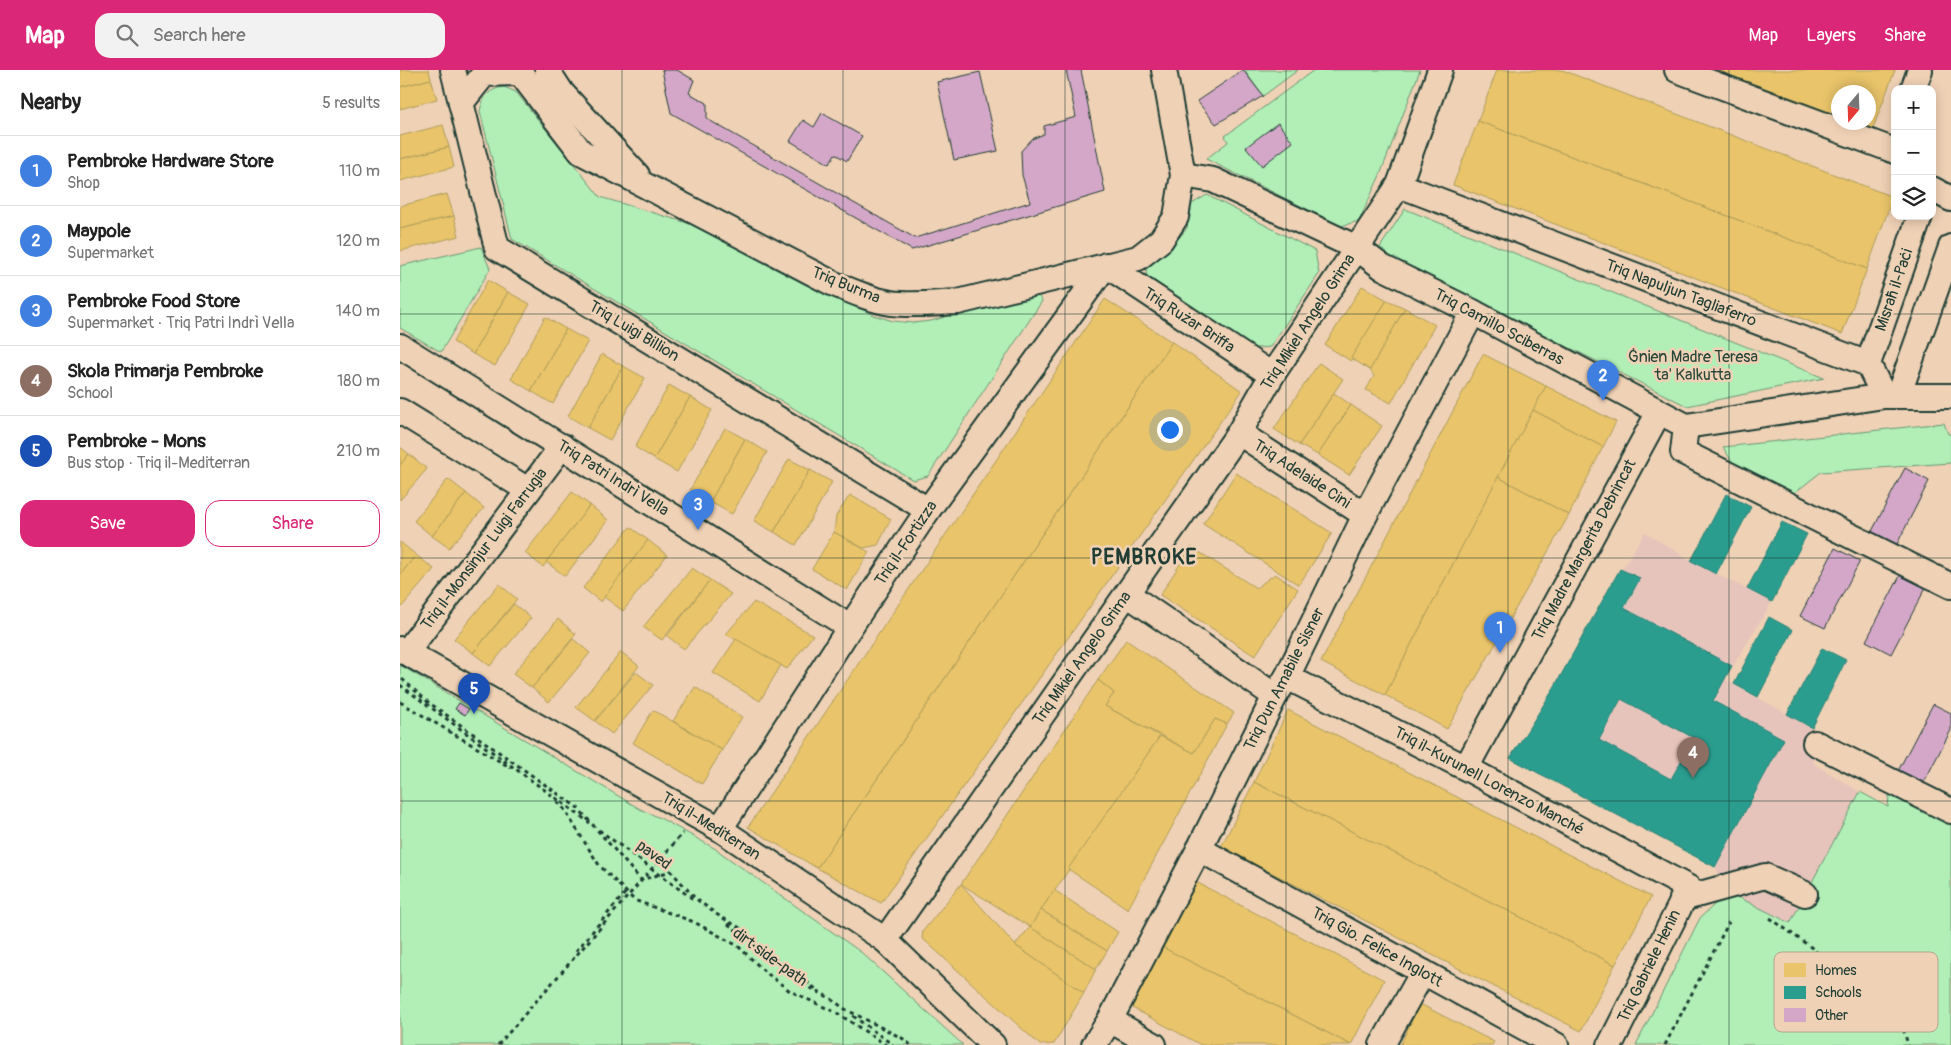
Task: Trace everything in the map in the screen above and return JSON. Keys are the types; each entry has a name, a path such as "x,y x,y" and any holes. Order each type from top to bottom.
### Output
{"street":[{"name":"Triq Luigi Billion","path":"453,70 497,248 928,510"},
{"path":"547,70 562,93 648,187"},
{"name":"Triq Burma","path":"519,71 581,152 832,283 861,295 892,303 958,302 1138,258 1161,240 1176,217 1183,176 1164,70"},
{"name":"Triq Mikiel Angelo Grima","path":"885,940 1239,433 1272,375 1399,184 1440,70"},
{"path":"1677,70 1891,150"},
{"path":"1914,85 1920,70"},
{"path":"461,102 484,74 519,71"},
{"name":"Triq Camillo Sciberras","path":"1183,176 1213,180 1357,248 1382,267 1473,312 1686,426"},
{"name":"Triq Napuljun Tagliaferro","path":"1399,184 1868,364"},
{"path":"1936,190 1951,199"},
{"name":"Misraħ il-Paċi","path":"1868,364 1919,220"},
{"path":"1891,396 1951,247"},
{"name":"Triq il-Fortizza","path":"720,830 850,626 928,510 1106,265"},
{"name":"Triq Rużar Briffa","path":"1106,265 1272,375"},
{"name":"Triq Dun Amabile Sisner","path":"1094,1045 1110,1020 1199,849 1281,686 1364,514 1473,312"},
{"name":"Triq Patri Indrì Vella","path":"400,346 850,626"},
{"path":"1868,364 1891,396"},
{"path":"1951,396 1891,396 1686,426 1683,452 1951,586"},
{"path":"400,411 528,490"},
{"name":"Triq Madre Margerita Debrincat","path":"1466,768 1659,412"},
{"name":"Triq Adelaide Cini","path":"1239,433 1364,514"},
{"name":"Triq il-Monsinjur Luigi Farrugia","path":"403,651 562,446"},
{"name":"Triq il-Kurunell Lorenzo Manché","path":"1127,594 1281,686 1466,768 1686,894"},
{"name":"Triq il-Mediterran","path":"403,651 699,816 885,940 993,1045"},
{"path":"1815,743 1951,812"},
{"name":"Triq Gio. Felice Inglott","path":"1199,849 1556,1045"},
{"path":"1686,894 1765,876 1805,894"},
{"name":"Triq Gabriele Henin","path":"1610,1045 1686,894"},
{"path":"1382,1045 1422,972"},
{"path":"1110,1020 1154,1045"}],"path":[{"path":"400,677 428,702 578,808 641,880"},
{"name":"paved","path":"400,685 893,1045"},
{"path":"400,702 529,779 562,806 599,865 626,892 498,1045"},
{"path":"498,1045 699,816"},
{"path":"641,880 671,872 695,898 723,919 740,928 756,946 805,985 830,998 844,1009 911,1045"},
{"name":"dirt side-path","path":"626,892 634,900 694,922 738,946 764,971 790,991 836,1013 886,1045"},
{"path":"1770,918 1816,952"},
{"path":"1665,1045 1729,922"},
{"path":"1904,1032 1908,1045"}],"shaded area":[{"path":"1645,532 1691,561 1772,602 1725,679 1812,728 1814,764 1860,792 1951,840 1951,1008 1938,1001 1938,952 1843,952 1728,892 1715,867 1510,758 1551,693"}],"green space":[{"path":"1244,70 1298,70 1263,96"},
{"path":"1314,70 1420,70 1380,175 1359,221 1341,226 1206,159 1228,142 1225,136"},
{"path":"504,87 516,92 600,197 721,233 873,315 893,321 913,323 931,321 1032,292 1038,295 1042,301 928,476 913,480 512,239 480,111 483,101 488,94 494,89"},
{"path":"1207,195 1315,251 1319,274 1270,347 1245,349 1148,286 1146,269 1174,244 1187,228 1190,205"},
{"name":"Ġnien Madre Teresa ta' Kalkutta","path":"1405,209 1824,378 1687,406 1377,252"},
{"path":"481,247 490,269 441,352 400,328 400,266"},
{"path":"1944,423 1948,434 1951,434 1951,463 1821,472 1793,494 1736,468 1723,447"},
{"path":"400,665 640,809 714,848 862,953 963,1045 400,1045"},
{"path":"1860,792 1888,807 1889,796 1899,793 1951,820 1951,1045 1636,1045 1700,918 1728,892 1790,923"}],"building: Homes":[{"path":"400,70 429,70 431,79 400,87"},
{"path":"1497,70 1562,70 1891,196 1891,203 1867,269 1478,121"},
{"path":"1712,70 1895,70 1876,120 1876,85 1831,85 1831,115"},
{"path":"431,79 437,99 400,109 400,87"},
{"path":"1478,121 1867,269 1842,334 1453,185"},
{"path":"443,125 449,147 400,159 400,136"},
{"path":"449,147 454,167 400,181 400,159"},
{"path":"447,194 454,216 400,229 400,206"},
{"path":"454,216 459,236 400,251 400,229"},
{"path":"488,280 508,292 473,354 453,342"},
{"path":"1362,286 1387,300 1351,361 1325,345"},
{"path":"508,292 530,304 495,366 473,354"},
{"path":"1105,299 1172,342 817,868 748,827"},
{"path":"1387,300 1405,308 1370,370 1351,358"},
{"path":"1405,308 1435,325 1391,403 1366,390 1374,376 1370,370"},
{"path":"545,317 566,329 531,391 511,379"},
{"path":"566,329 588,341 553,404 531,391"},
{"path":"1172,342 1242,391 881,903 817,868"},
{"path":"602,354 623,366 588,428 568,416"},
{"path":"1483,354 1546,386 1385,695 1321,662"},
{"path":"1319,363 1343,379 1299,445 1274,429"},
{"path":"623,366 645,378 610,440 588,428"},
{"path":"669,385 690,397 654,459 635,447"},
{"path":"1546,386 1616,422 1603,447 1533,410"},
{"path":"1334,393 1351,405 1318,455 1299,445"},
{"path":"690,397 712,410 677,472 654,459"},
{"path":"1351,405 1382,426 1349,475 1318,455"},
{"path":"1533,410 1603,447 1569,515 1498,477"},
{"path":"725,428 745,439 710,502 690,490"},
{"path":"745,439 767,452 732,514 710,502"},
{"path":"400,447 409,454 400,465"},
{"path":"409,454 427,469 400,500 400,465"},
{"path":"789,459 810,470 774,532 754,521"},
{"path":"810,470 832,482 796,545 774,532"},
{"path":"1236,473 1332,533 1299,585 1203,524"},
{"path":"1498,477 1569,515 1447,729 1385,695"},
{"path":"448,479 466,493 432,536 414,521"},
{"path":"572,492 590,505 543,567 525,553"},
{"path":"466,493 484,508 449,548 432,536"},
{"path":"850,495 891,519 878,545 863,548 834,532 836,516"},
{"path":"590,505 608,520 565,576 546,562"},
{"path":"630,527 648,540 601,602 583,588"},
{"path":"834,532 869,552 847,590 812,569"},
{"path":"648,540 667,555 623,611 604,597"},
{"path":"400,542 416,555 400,575"},
{"path":"1191,547 1256,588 1275,574 1298,589 1255,656 1160,595"},
{"path":"416,555 434,569 400,609 400,575"},
{"path":"692,568 710,580 662,640 643,627"},
{"path":"710,580 731,594 684,649 667,636"},
{"path":"499,584 517,599 473,653 454,639"},
{"path":"754,602 813,635 787,669 726,634"},
{"path":"514,604 531,618 490,666 473,653"},
{"path":"558,619 576,634 532,688 513,674"},
{"path":"573,639 590,653 549,702 532,688"},
{"path":"736,639 781,665 760,701 713,673"},
{"path":"1126,640 1234,713 1227,724 1215,719 1194,753 1105,706 1114,693 1098,680"},
{"path":"621,652 639,666 595,721 576,707"},
{"path":"636,672 653,685 612,734 595,721"},
{"path":"1098,680 1114,693 1105,706 1160,736 1030,927 961,884"},
{"path":"695,687 742,717 722,750 673,721"},
{"path":"653,710 722,750 702,784 633,743"},
{"path":"1288,710 1651,897 1615,965 1254,782"},
{"path":"1215,719 1227,724 1128,909 1068,869 1160,736 1194,753"},
{"path":"1254,782 1615,965 1581,1031 1221,847"},
{"path":"1196,882 1384,980 1351,1045 1162,947"},
{"path":"961,884 1015,945 1084,993 1054,1044 1040,1045 922,938 923,931"},
{"path":"1054,890 1118,932 1107,951 1041,910"},
{"path":"1041,910 1107,951 1096,969 1030,927"},
{"path":"1030,927 1096,969 1084,993 1015,945"},
{"path":"1162,947 1351,1045 1201,1045 1129,1006"},
{"path":"1420,1004 1494,1042 1492,1045 1400,1045"}],"building: Schools":[{"path":"1726,494 1751,507 1716,574 1691,561"},
{"path":"1782,522 1807,534 1772,602 1747,589"},
{"path":"1620,569 1640,578 1624,608 1732,666 1713,701 1784,739 1715,867 1510,758 1551,693","holes":["1621,699 1694,738 1671,779 1599,740"]},
{"path":"1769,617 1793,630 1758,697 1734,684"},
{"path":"1822,648 1846,660 1812,728 1787,714"}],"building: Other":[{"path":"662,70 677,70 694,80 689,93 707,103 707,119 915,238 1030,202 1022,175 1021,151 1032,139 1044,134 1044,126 1076,117 1066,70 1081,70 1105,192 912,250 671,113"},
{"path":"1243,70 1263,96 1216,124 1197,101"},
{"path":"980,72 998,151 954,160 937,82"},
{"path":"822,113 862,136 847,161 835,154 829,164 790,141 803,120 814,127"},
{"path":"1278,123 1293,142 1262,166 1246,147"},
{"path":"1905,468 1929,481 1895,548 1870,535"},
{"path":"1835,548 1860,561 1825,628 1800,616"},
{"path":"1901,574 1926,587 1891,654 1866,641"},
{"path":"459,703 469,709 465,715 455,709"},
{"path":"1933,704 1951,713 1951,730 1923,784 1898,771"}],"place":[{"name":"Maypole","path":"1603,401"},
{"name":"Pembroke Food Store","path":"698,530"},
{"name":"Pembroke Hardware Store","path":"1500,653"},
{"name":"Pembroke - Mons","path":"474,714"},
{"name":"Skola Primarja Pembroke","path":"1693,778"}],"district":[{"name":"PEMBROKE","path":"1144,557"}]}
